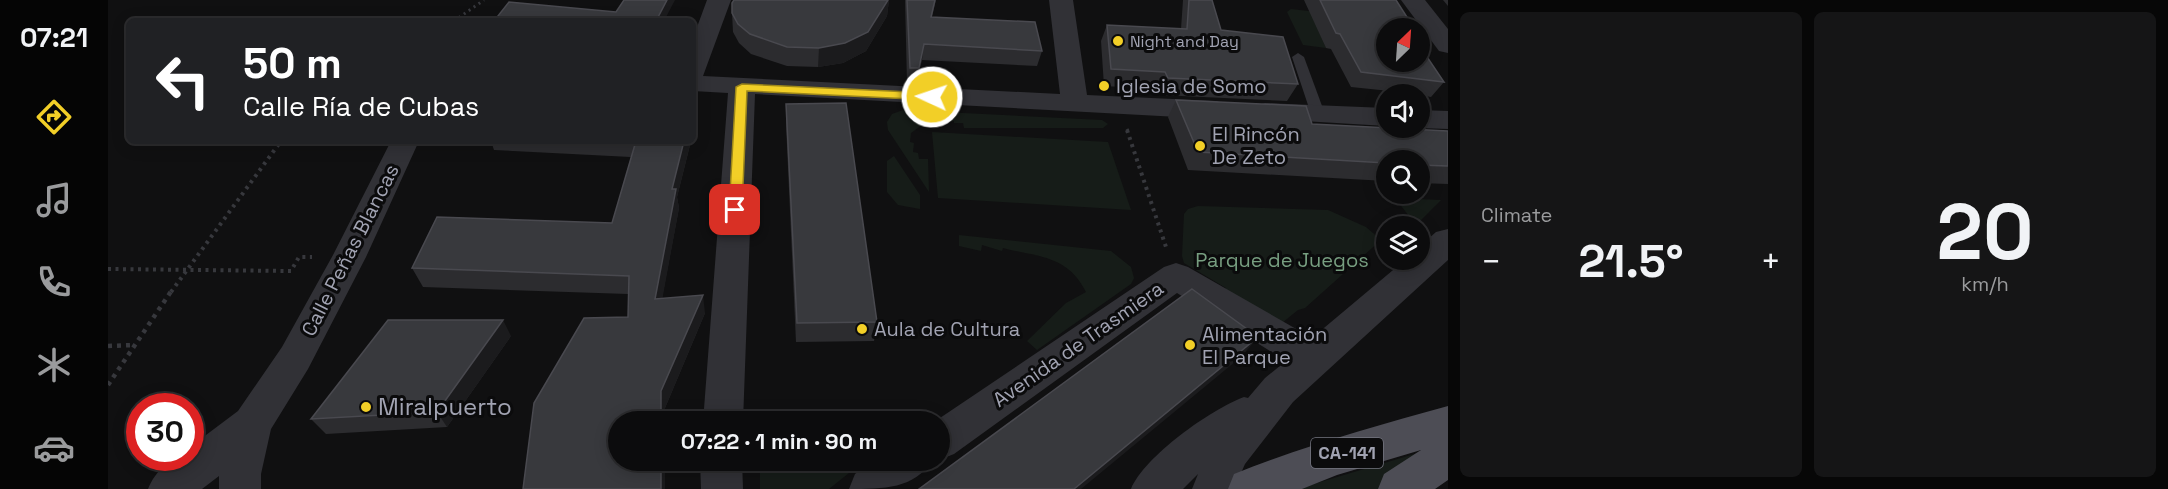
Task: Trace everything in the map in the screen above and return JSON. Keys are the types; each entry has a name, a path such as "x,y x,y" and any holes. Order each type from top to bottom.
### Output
{"main road":[{"name":"CA-141","path":"1249,489 1337,456 1448,424"},
{"name":"CA-141","path":"1399,489 1432,466 1448,460"}],"street":[{"path":"696,64 719,0"},
{"path":"1061,0 1075,104"},
{"path":"1413,0 1448,46"},
{"path":"696,83 1075,104 1376,117"},
{"path":"724,411 742,87"},
{"path":"1430,119 1448,120"},
{"name":"Calle Peñas Blancas","path":"252,424 295,358 349,257 404,144"},
{"path":"1152,489 1191,453 1279,390 1448,241"},
{"name":"Avenida de Trasmiera","path":"950,433 1176,276 1313,358"},
{"path":"1212,489 1229,452 1279,390"},
{"path":"169,489 252,424"},
{"path":"240,489 240,474 252,424"},
{"path":"721,471 722,489"},
{"path":"870,489 895,471"}],"lane":[{"path":"1298,57 1318,114"}],"path":[{"path":"458,18 484,0"},
{"path":"1119,106 1176,276"},
{"path":"108,385 186,270 279,144"},
{"path":"108,269 291,271 299,257 349,257"},
{"path":"108,346 135,345"}],"green space":[{"path":"1291,9 1343,15 1318,29 1326,48 1303,45 1287,12"},
{"path":"903,110 1102,120 1108,124 1103,128 964,128 963,123 954,123 954,121 930,125 926,122 911,133 910,142 914,143 913,152 918,153 919,159 928,159 929,192 888,130 887,122 892,114"},
{"path":"932,132 1108,142 1131,210 938,198"},
{"path":"894,156 920,195 920,209 898,205 887,192 887,161"},
{"path":"1430,200 1441,200 1425,216 1409,216 1400,204 1430,204"},
{"name":"Parque de Juegos","path":"1198,206 1328,210 1366,227 1376,236 1376,244 1305,308 1298,310 1277,327 1223,294 1226,288 1184,263 1182,256 1184,214 1188,209"},
{"path":"959,235 1111,251 1131,267 1134,278 1131,284 1037,350 1027,341 1066,303 1086,292 1078,280 1070,270 1050,259 1003,248 1002,251 982,245 981,251 959,246"},
{"path":"1438,447 1382,489 1300,489 1307,486"},
{"path":"760,471 852,471 829,489 760,489"}],"building":[{"path":"624,0 667,0 658,18 496,18 509,2 616,12"},
{"path":"734,0 888,0 868,32 845,43 819,48 787,47 750,34 738,24 732,13"},
{"path":"907,0 935,0 931,17 1035,22 1042,51 924,44 919,68 910,68"},
{"path":"1189,0 1212,0 1221,30 1283,37 1298,84 1168,78 1165,72 1111,69 1107,25 1187,29"},
{"path":"1320,0 1396,0 1408,18 1376,18 1376,72 1430,72 1430,61 1444,82 1361,72 1340,34 1336,33"},
{"path":"1176,100 1306,106 1312,124 1376,127 1376,138 1430,138 1430,130 1448,131 1448,166 1430,165 1430,150 1376,150 1376,162 1198,152"},
{"path":"846,103 877,322 797,323 786,104"},
{"path":"635,144 683,144 672,189 676,189 655,299 703,295 661,391 661,411 608,411 608,471 661,471 661,489 523,489 534,403 584,318 628,317 629,276 412,268 437,217 612,223"},
{"path":"1192,289 1258,337 1074,489 919,489 944,471 950,471 950,466"},
{"path":"388,320 503,320 437,412 311,419"}],"place":[{"name":"Night and Day","path":"1118,41"},
{"name":"Iglesia de Somo","path":"1104,86"},
{"name":"El Rincón De Zeto","path":"1200,146"},
{"name":"Aula de Cultura","path":"862,329"},
{"name":"Alimentación El Parque","path":"1190,345"},
{"name":"Miralpuerto","path":"366,407"}],"route":[{"path":"735,210 742,87 932,97"}]}
